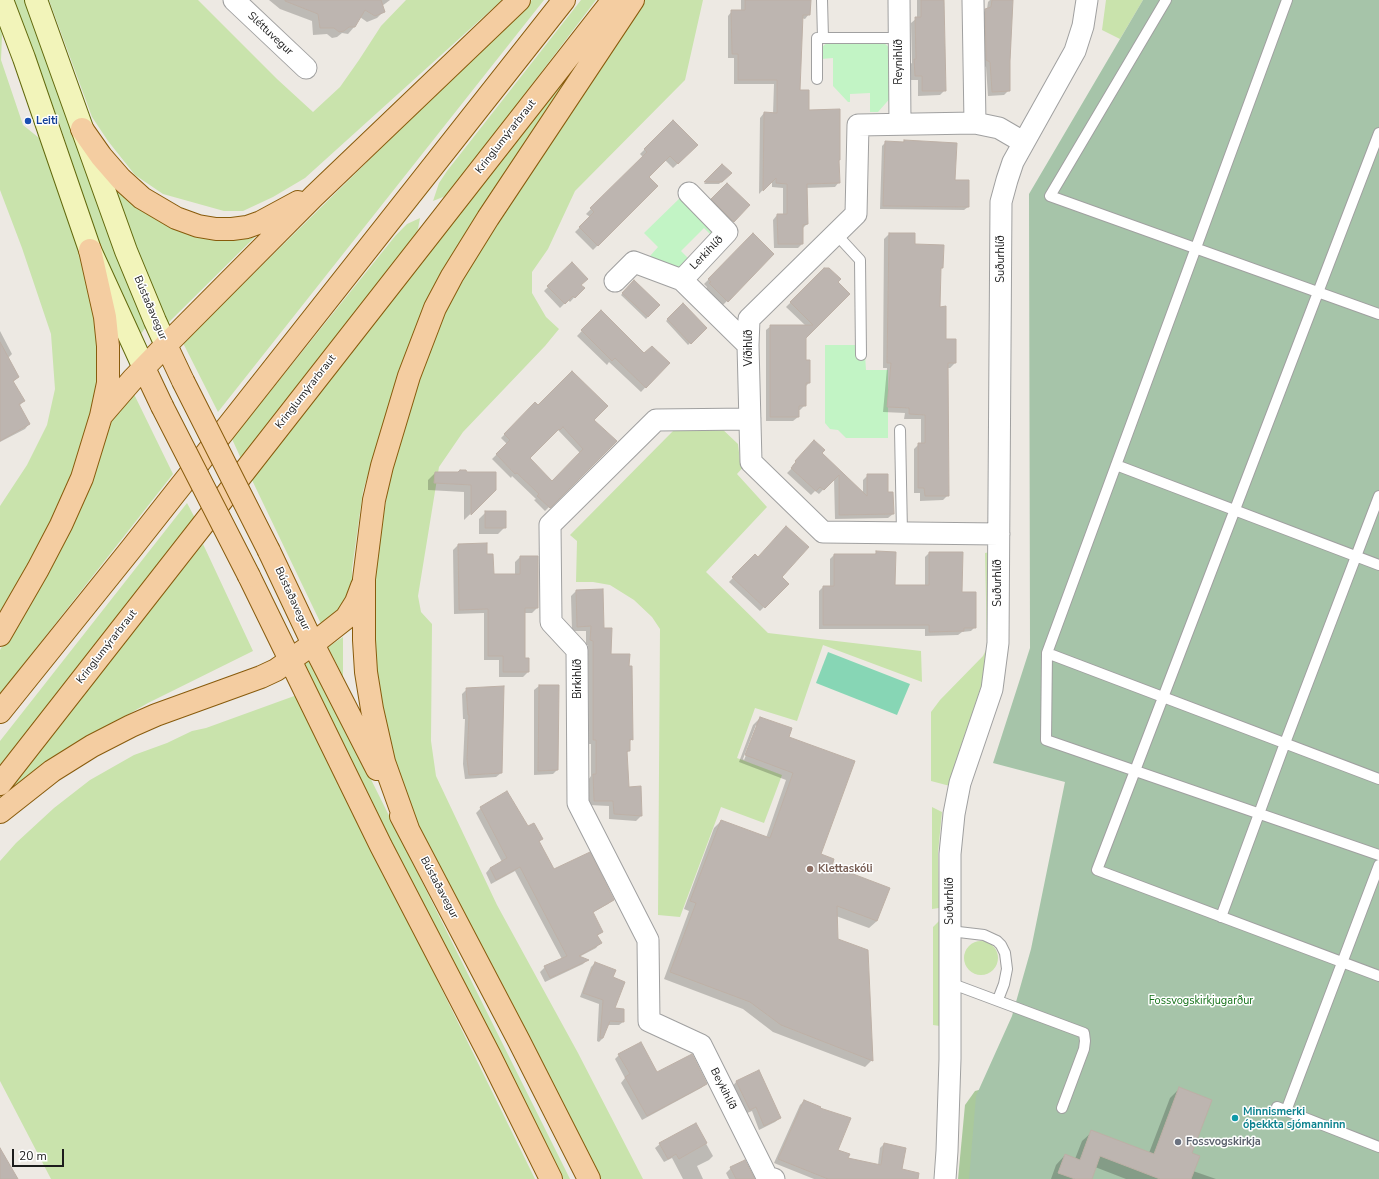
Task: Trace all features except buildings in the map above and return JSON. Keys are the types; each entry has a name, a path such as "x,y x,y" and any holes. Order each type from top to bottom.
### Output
{"main road":[{"path":"2,0 24,58 90,250 144,368 291,660 381,846 490,1056 551,1179"},
{"name":"Bústaðavegur","path":"36,0 126,251 166,345 314,644 408,829 519,1040 589,1179"},
{"path":"101,416 166,345 314,196 519,0"},
{"path":"0,712 131,549 564,0"},
{"name":"Kringlumýrarbraut","path":"0,784 613,0"},
{"path":"408,829 384,762 372,709 366,672 364,579 374,500 382,466 409,376 435,308 452,276 476,237 632,0"},
{"path":"82,129 101,156 121,179 142,198 176,218 198,226 216,229 247,227 261,222 301,200 314,196"},
{"path":"0,635 38,569 61,525 82,478 101,416 108,383 108,346 105,317 90,250"},
{"path":"0,812 52,771 92,746 156,715 261,677 276,670 314,644 346,618 356,602 364,579"}],"street":[{"name":"Sléttuvegur","path":"234,0 306,68"},
{"name":"Reynihlíð","path":"899,0 900,124"},
{"path":"973,0 975,123"},
{"name":"Suðurhlíð","path":"945,1179 950,1059 950,854 954,814 960,783 992,689 998,643 1001,202 1006,180 1013,162 1075,51 1083,26 1085,1"},
{"name":"Víðihlíð","path":"999,534 823,532 751,462 748,345 749,320 856,214 858,125 975,123 999,128 1023,142"},
{"name":"Lerkihlíð","path":"682,280 727,232 689,193"},
{"name":"Lerkihlíð","path":"615,281 634,262 682,280 748,345"},
{"name":"Birkihlíð","path":"649,1022 648,940 578,803 577,650 551,622 550,525 656,420 750,419"},
{"name":"Beykihlíð","path":"649,1022 701,1045 767,1177 774,1179"}],"lane":[{"path":"822,0 823,38"},
{"path":"1166,0 1050,196 1379,314"},
{"path":"1287,0 1047,653 1046,740 1379,854"},
{"path":"817,79 817,38 899,38"},
{"path":"1379,133 1097,870 1379,976"},
{"path":"836,234 860,260 861,355"},
{"path":"900,430 902,533"},
{"path":"1116,465 1379,565"},
{"path":"1221,917 1379,496"},
{"path":"1047,653 1379,779"},
{"path":"1379,865 1343,962 1282,1109 1379,1147"},
{"path":"950,931 984,934 1001,945 1005,953 1007,969 1004,984 999,997 996,1000"},
{"path":"950,983 1084,1033 1084,1050 1062,1108"}],"green space":[{"path":"13,0 25,0 146,327 140,335 111,271 90,219 60,125"},
{"path":"49,0 198,0 277,79 313,112 340,87 381,26 406,0 502,0 305,178 273,197 243,211 224,211 163,194 135,175 108,141 92,117"},
{"path":"532,0 544,0 218,412 183,343"},
{"path":"581,0 596,0 448,195 433,201 439,183 447,171"},
{"path":"622,0 541,123 388,409 363,491 352,569 352,592 347,606 323,628 251,478"},
{"path":"642,0 703,0 685,80 575,191 548,249 532,272 532,293 546,317 559,329 545,346 463,432 439,467 418,596 421,612 432,624 431,741 436,776 497,905 578,1053 643,1179 600,1179 420,831 394,759 382,713 375,653 372,582 388,490 410,391 436,331 471,257"},
{"path":"1106,0 1143,0 1120,39 1102,30"},
{"name":"Fossvogskirkjugarður","path":"1143,0 1379,0 1379,1179 969,1179 976,1096 1012,1016 1031,949 1065,782 993,763 1030,648 1029,194"},
{"path":"0,21 2,35 1,60 23,125 44,142 82,257 95,312 100,356 97,399 68,496 0,622 0,506 27,465 47,425 55,389 51,334 22,248 0,190"},
{"path":"829,41 883,42 893,51 893,95 878,112 870,112 870,93 850,94 850,102 848,102 833,86 833,58 821,59 820,49"},
{"path":"109,176 166,222 263,229 166,325"},
{"path":"682,196 716,230 715,239 704,228 681,251 693,263 684,272 656,263 650,256 658,247 644,233"},
{"path":"420,218 418,229 411,247 243,463 232,439 396,235 407,224"},
{"path":"825,345 857,345 865,355 866,370 888,370 888,438 846,438 838,430 830,429 825,423"},
{"path":"132,390 173,474 0,694 0,650 78,515 112,411"},
{"path":"719,426 738,444 740,461 745,465 737,474 767,507 706,572 768,633 921,651 922,682 823,645 797,721 755,708 737,758 782,775 764,823 721,807 680,917 658,915 660,629 652,617 634,600 610,585 593,582 576,582 577,541 570,535 676,428"},
{"path":"187,503 196,520 0,765 0,741"},
{"path":"203,544 253,651 148,703 84,740 0,803 0,798"},
{"path":"990,552 987,641 985,553"},
{"path":"343,637 343,677 328,647"},
{"path":"987,649 986,665 977,704 950,786 931,781 931,712 940,700 983,656"},
{"path":"828,652 910,684 897,715 816,683"},
{"path":"311,659 570,1179 562,1179 301,664"},
{"path":"297,695 535,1179 51,1179 0,1081 0,861 16,843 54,808 90,780 134,755 167,743 192,731 206,728"},
{"path":"932,807 942,812 938,853 939,908 932,909"},
{"path":"939,921 940,1026 933,1025 933,927"},
{"path":"978,941 984,941 988,942 995,948 998,958 997,965 991,972 984,975 978,975 974,974 967,968 964,961 964,955 965,951 971,944"},
{"path":"986,1088 1019,1179 958,1179 965,1105 975,1091"}],"place":[{"name":"Leiti","path":"28,121"},
{"name":"Klettaskóli","path":"810,869"},
{"name":"Minnismerki óþekkta sjómanninn","path":"1235,1118"},
{"name":"Fossvogskirkja","path":"1178,1142"}]}
